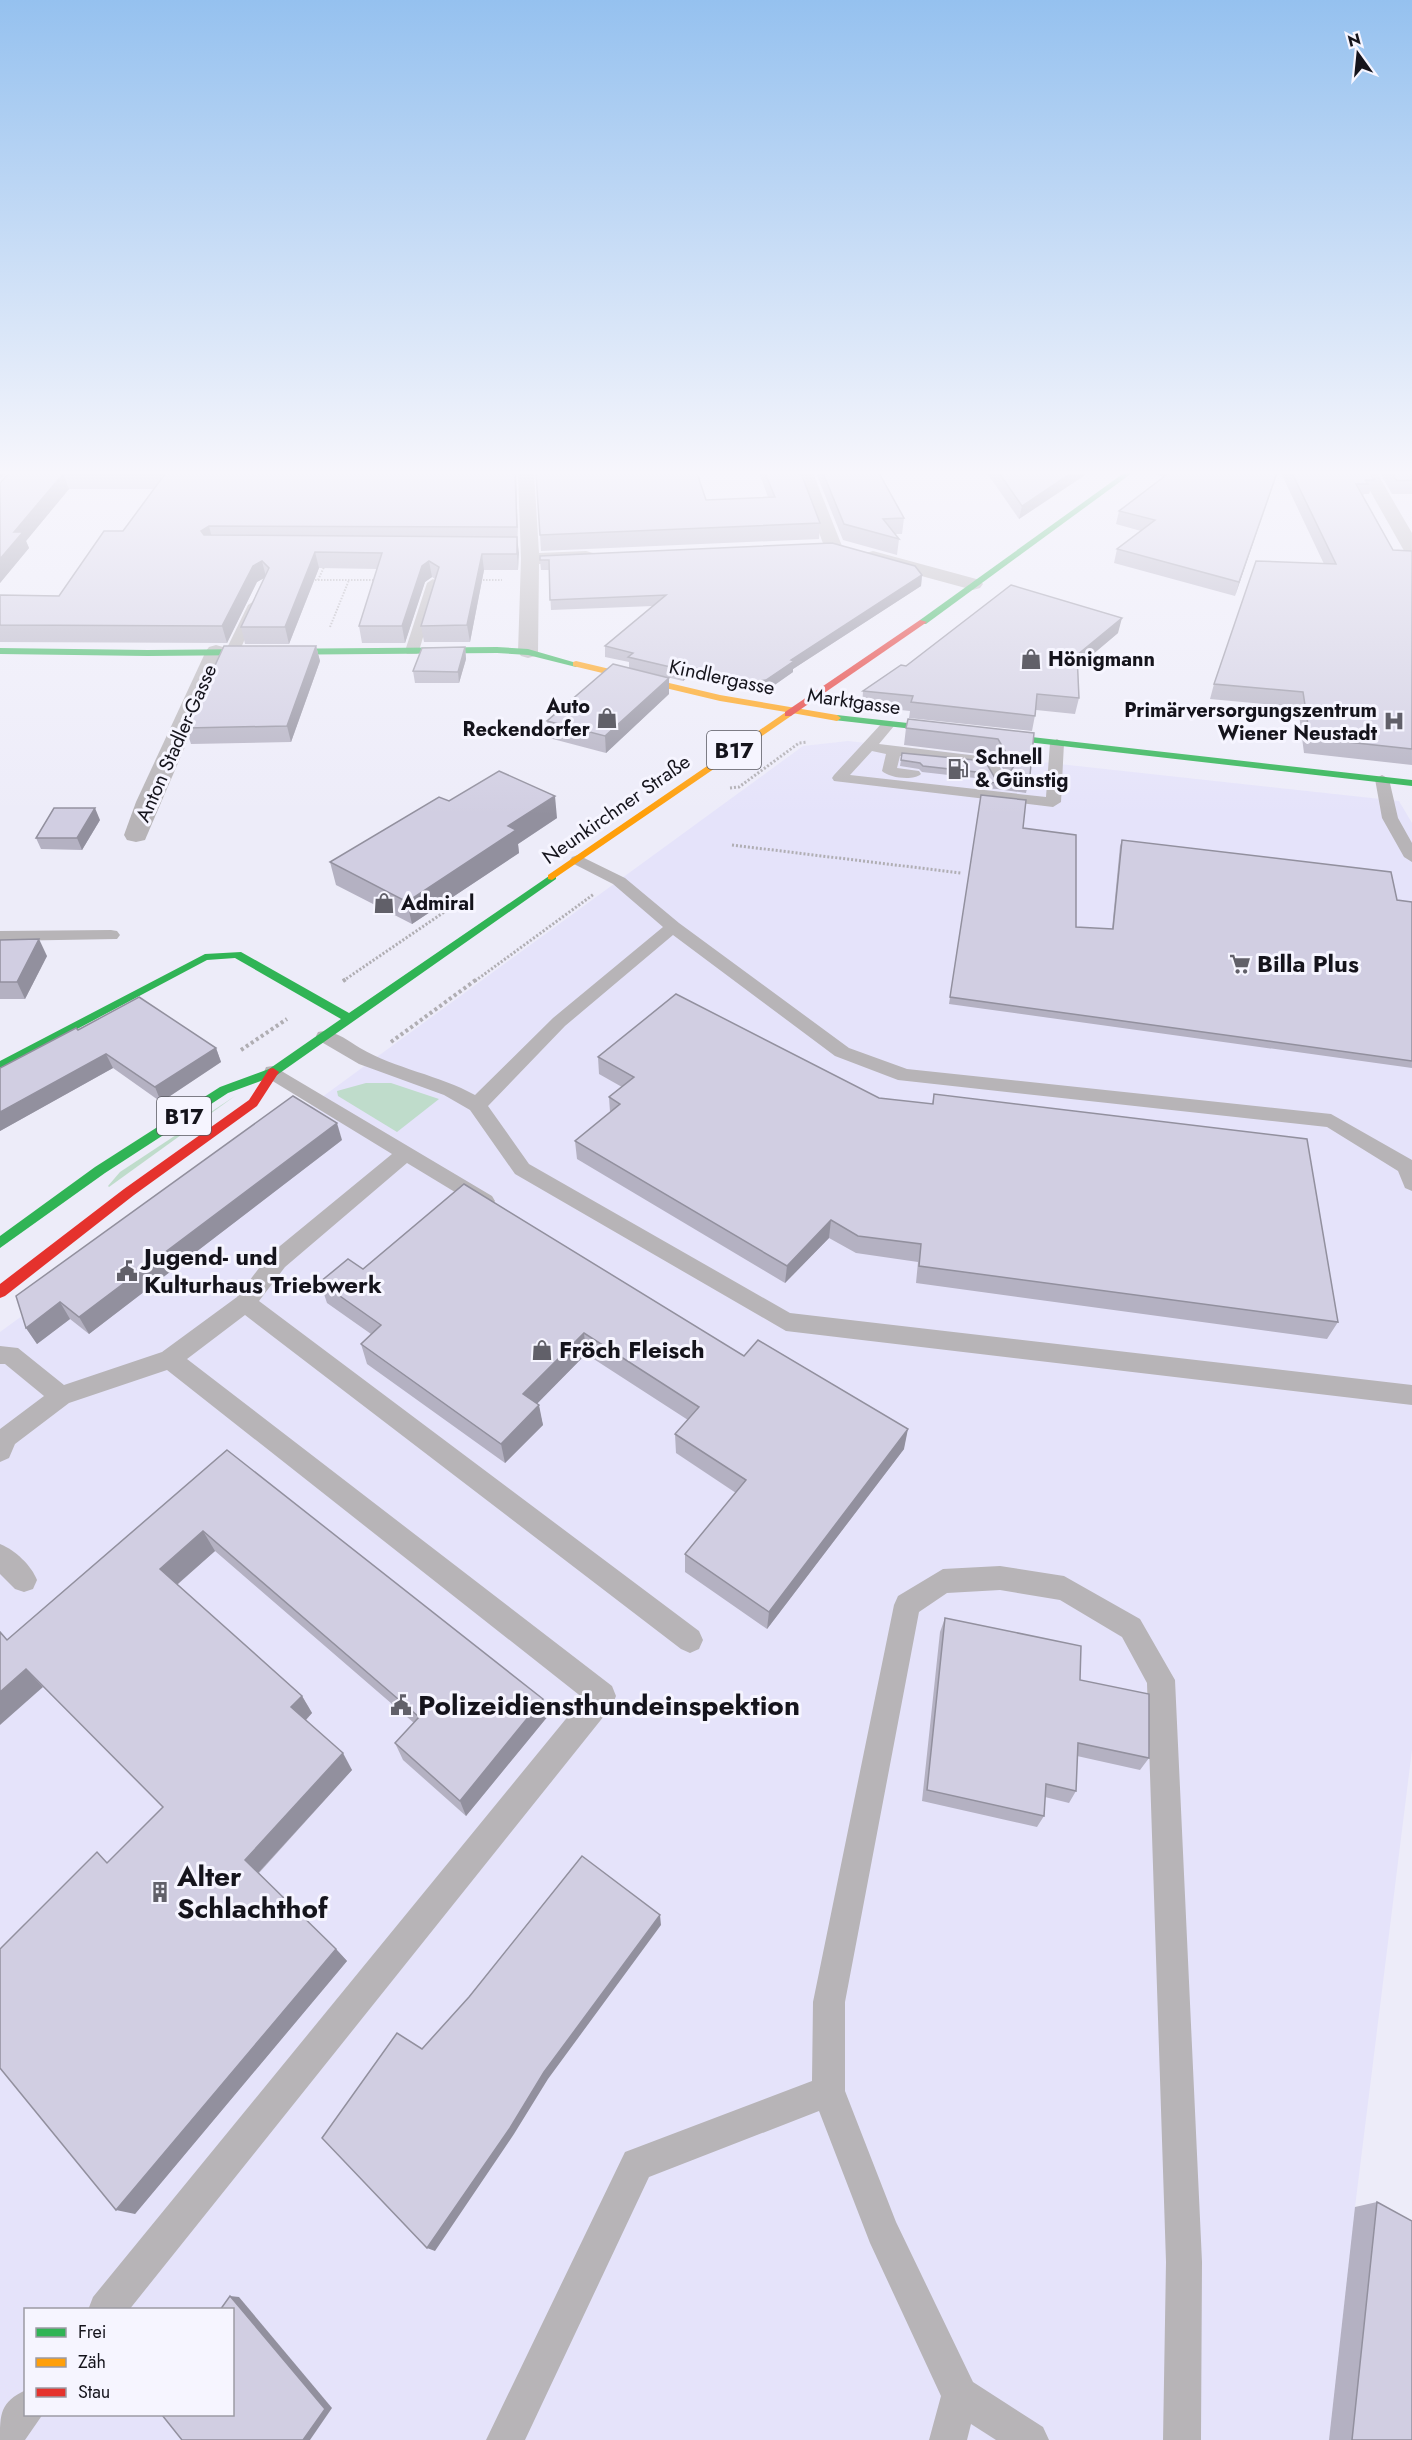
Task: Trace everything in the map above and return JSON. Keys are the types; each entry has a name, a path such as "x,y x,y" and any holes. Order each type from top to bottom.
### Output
{"main road":[{"name":"Neunkirchner Straße","path":"0,1243 100,1170 224,1090 273,1072 792,711 907,634 968,587"},
{"name":"Kindlergasse","path":"0,651 528,652 720,699 792,711"},
{"name":"Marktgasse","path":"792,711 887,726 1412,783"},
{"path":"0,1066 205,957 237,954 350,1019"},
{"name":"Neunkirchner Straße","path":"0,1292 129,1192 253,1103 273,1072"}],"street":[{"path":"528,652 530,587"},
{"name":"Anton Stadler-Gasse","path":"136,835 148,802 225,651"}],"lane":[{"path":"225,651 263,587"},
{"path":"412,651 432,587"},
{"path":"887,726 839,778 1054,801"},
{"path":"1054,801 1057,743"},
{"path":"869,746 894,751 889,771 1002,784 1054,801"},
{"path":"1382,779 1390,818 1412,857"},
{"path":"578,860 619,881 673,927 842,1052 905,1075 1330,1121 1407,1167 1412,1183"},
{"path":"477,1105 559,1022 673,927"},
{"path":"0,936 111,935"},
{"path":"325,1036 366,1060 451,1090 477,1105 522,1169 786,1322 1412,1395"},
{"path":"273,1072 405,1154 505,1212"},
{"path":"2,1439 61,1396 170,1359 245,1303 277,1261 405,1154"},
{"path":"245,1303 690,1640"},
{"path":"0,1355 10,1355 61,1396"},
{"path":"108,2308 602,1696 170,1359"},
{"path":"0,1556 24,1580"},
{"path":"1030,2440 960,2395 882,2231 828,2091 829,2002 907,1605 943,1581 1000,1578 1064,1588 1131,1628 1161,1680 1185,2262 1182,2440"},
{"path":"505,2440 637,2164 828,2091"},
{"path":"948,2440 960,2395"},
{"path":"1,2440 24,2411"}],"path":[{"path":"320,651 347,587"},
{"path":"739,787 799,743 811,741"},
{"path":"732,845 961,873"},
{"path":"240,1051 462,900"}],"shaded area":[{"path":"848,741 1399,801 1412,823 1412,1750 1355,2207 1412,2237 1394,2440 0,2440 0,1332 803,746"}],"green space":[{"path":"366,1083 391,1083 439,1099 397,1132 338,1096 337,1091"},
{"path":"235,1096 109,1187 108,1186 120,1172"}],"building":[{"path":"65,587 242,587 222,626 0,625 0,595 59,596"},
{"path":"260,587 301,587 285,627 241,627"},
{"path":"371,587 415,587 402,626 359,626"},
{"path":"433,587 475,587 467,625 421,626"},
{"path":"550,587 904,587 791,660 794,661 766,680 753,682 687,666 683,670 628,657 633,653 605,646 666,595 550,600"},
{"path":"1009,587 1017,587 1122,618 1077,655 1079,698 1037,694 1035,716 911,702 913,696 863,691 901,665 906,666"},
{"path":"1247,587 1412,587 1412,749 1310,738 1303,692 1214,684"},
{"path":"224,646 316,646 287,726 186,728"},
{"path":"465,647 458,672 413,671 422,648"},
{"path":"613,664 669,678 605,736 547,721"},
{"path":"908,719 1034,733 1030,775 1000,772 1010,772 1014,766 998,739 906,728"},
{"path":"902,753 985,761 998,783 983,782 985,773 923,766 920,763 901,760"},
{"path":"499,771 555,796 508,826 516,830 407,902 330,862 439,797 449,801"},
{"name":"Billa Plus","path":"981,795 1026,800 1023,828 1076,835 1076,927 1113,929 1122,840 1391,872 1397,900 1412,902 1412,1061 950,997"},
{"path":"54,808 95,808 77,838 36,838"},
{"path":"39,939 17,982 0,982 0,940"},
{"path":"676,994 879,1098 933,1104 934,1094 1307,1139 1338,1322 919,1266 921,1244 858,1236 831,1220 787,1266 575,1141 620,1104 609,1097 634,1077 598,1057"},
{"path":"139,997 216,1048 155,1087 106,1054 0,1112 0,1068"},
{"path":"293,1096 337,1123 79,1317 60,1302 26,1328 16,1296"},
{"path":"464,1184 744,1356 758,1340 908,1429 769,1612 685,1554 746,1480 675,1434 699,1407 584,1333 523,1394 539,1405 501,1444 361,1344 381,1325 320,1282 348,1259 363,1269"},
{"name":"Alter Schlachthof","path":"227,1450 543,1699 460,1801 395,1743 419,1717 203,1531 160,1569 302,1696 291,1707 343,1753 245,1860 336,1949 116,2210 0,2068 0,1949 97,1852 107,1863 163,1807 26,1669 0,1692 0,1632 7,1640"},
{"path":"945,1618 1081,1646 1080,1680 1149,1694 1149,1758 1078,1743 1076,1791 1046,1784 1044,1816 927,1790"},
{"path":"582,1856 660,1915 544,2072 510,2128 427,2248 322,2138 397,2033 422,2049 469,1997"},
{"path":"1377,2202 1412,2221 1412,2440 1352,2440"},
{"path":"230,2296 325,2409 303,2440 182,2440 163,2416 234,2416 234,2308 221,2308"}],"traffic: fast":[{"path":"923,622 972,587"},
{"path":"0,651 148,653 497,650 528,652 576,664"},
{"path":"837,718 1412,783"},
{"path":"0,1243 100,1170 224,1090 273,1072 552,877"},
{"path":"0,1066 205,957 237,954 350,1019"}],"traffic: slow":[{"path":"576,664 720,698 837,718"},
{"path":"552,877 788,714"}],"traffic: jam":[{"path":"788,714 923,622"},
{"path":"0,1292 129,1192 253,1103 273,1072"}],"place":[{"name":"Hönigmann","path":"1031,659"},
{"name":"Auto Reckendorfer","path":"607,718"},
{"name":"Primärversorgungszentrum Wiener Neustadt","path":"1394,721"},
{"name":"Schnell & Günstig","path":"958,769"},
{"name":"Admiral","path":"384,903"},
{"name":"Billa Plus","path":"1240,964"},
{"name":"Jugend- und Kulturhaus Triebwerk","path":"127,1271"},
{"name":"Fröch Fleisch","path":"542,1350"},
{"name":"Polizeidiensthundeinspektion","path":"401,1705"},
{"name":"Alter Schlachthof","path":"160,1892"}]}
